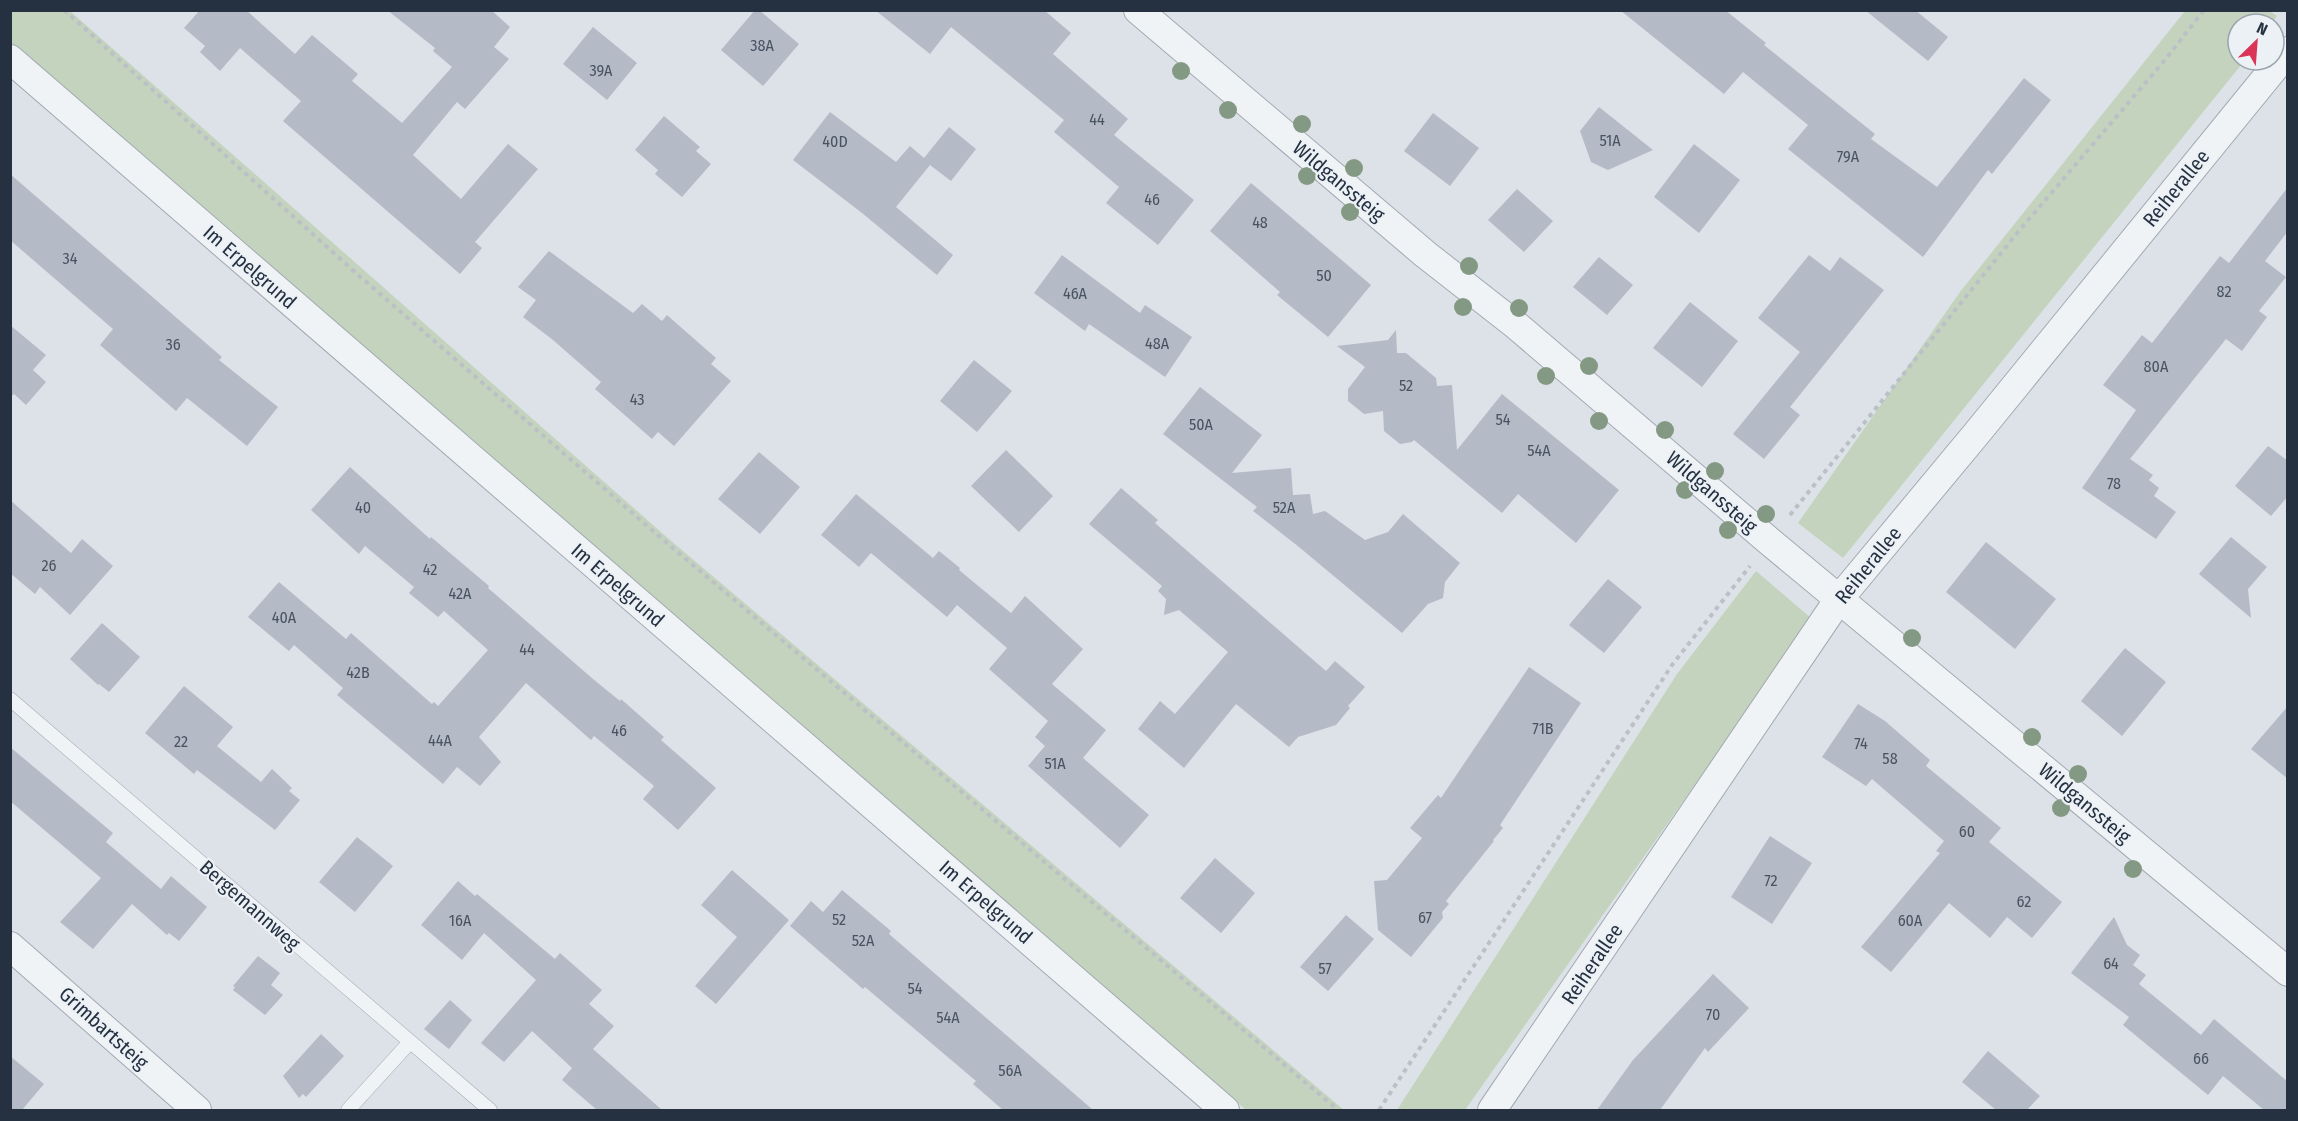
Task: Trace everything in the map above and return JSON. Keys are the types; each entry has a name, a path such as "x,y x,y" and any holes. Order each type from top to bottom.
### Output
{"street":[{"name":"Wildganssteig","path":"1138,10 1425,254 1517,326 1839,599 2288,972"},
{"name":"Reiherallee","path":"1492,1110 1839,599 2288,51"},
{"name":"Im Erpelgrund","path":"10,59 1225,1110"},
{"name":"Grimbartsteig","path":"10,946 197,1110"}],"lane":[{"name":"Bergemannweg","path":"10,699 490,1110"},
{"path":"348,1110 410,1042"}],"path":[{"path":"64,10 356,273 667,543 1338,1110"}],"green space":[{"path":"11,11 70,11 670,540 1344,1110 1246,1110 11,44"},
{"path":"2185,11 2271,12 2226,12 2226,72 2235,72 1843,558 1798,523 1960,292"},
{"path":"1756,571 1812,619 1465,1110 1397,1110 1677,674"}],"building":[{"path":"200,10 246,10 295,54 312,35 358,74 352,81 402,123 452,67 433,51 435,48 387,10 491,10 510,27 494,47 509,59 465,109 457,102 413,155 461,199 508,144 538,169 475,242 482,248 460,274 283,121 301,101 240,48 220,71 200,52 205,46 184,28"},
{"path":"755,10 759,10 799,44 763,86 721,50"},
{"path":"875,10 1044,10 1071,33 1053,54 1128,119 1114,135 1194,200 1158,245 1106,203 1119,187 1054,132 1064,120 951,27 930,54"},
{"path":"1620,10 1725,10 1766,43 1764,45 1875,134 1871,139 1937,187 2024,78 2051,100 1992,174 1988,170 1923,257 1788,149 1808,125 1743,72 1724,94"},
{"path":"1865,10 1915,10 1948,37 1928,61"},
{"path":"593,27 637,63 607,100 563,64"},
{"path":"1599,107 1653,150 1608,170 1591,162 1580,131"},
{"path":"830,112 896,162 910,146 924,158 949,127 976,149 951,181 930,165 896,207 953,255 937,275 793,160"},
{"path":"1433,113 1479,148 1450,186 1404,151"},
{"path":"664,116 700,147 696,151 711,164 682,197 655,174 658,170 635,150"},
{"path":"1694,144 1740,180 1699,233 1654,197"},
{"path":"10,174 222,357 219,360 278,407 247,446 187,398 176,411 100,345 113,329 10,240"},
{"path":"1251,183 1371,285 1328,337 1277,295 1280,292 1210,231"},
{"path":"2288,187 2288,231 2265,261 2286,277 2259,311 2267,317 2242,351 2226,339 2130,459 2153,475 2149,480 2159,488 2154,496 2176,512 2156,539 2082,488 2136,410 2103,385 2142,335 2152,343 2220,256 2229,263"},
{"path":"1517,189 1553,221 1524,252 1488,220"},
{"path":"549,251 633,313 642,304 662,321 667,315 716,358 711,364 731,381 674,446 658,432 652,439 595,389 601,382 523,317 536,300 518,287"},
{"path":"1062,255 1140,313 1145,305 1192,337 1165,377 1089,324 1085,331 1034,293"},
{"path":"1809,255 1830,271 1840,257 1884,290 1790,407 1800,415 1764,459 1733,434 1800,352 1758,318"},
{"path":"1599,257 1633,285 1607,315 1573,287"},
{"path":"1690,302 1738,341 1702,387 1653,348"},
{"path":"10,325 46,355 33,370 46,382 26,405 14,394 10,397"},
{"path":"1396,330 1397,353 1406,353 1436,378 1437,386 1452,385 1457,450 1502,394 1619,490 1576,543 1518,494 1502,513 1414,440 1400,444 1384,431 1383,411 1364,414 1348,401 1348,389 1365,367 1337,346 1388,340"},
{"path":"974,360 1012,391 977,432 940,401"},
{"path":"1200,387 1262,435 1232,473 1291,468 1293,495 1310,494 1313,514 1325,511 1365,540 1388,532 1403,514 1460,563 1445,582 1443,598 1428,604 1402,633 1253,511 1257,507 1163,434"},
{"path":"2268,446 2288,461 2288,496 2271,516 2235,486"},
{"path":"1006,450 1053,496 1019,532 971,486"},
{"path":"759,452 800,487 760,534 718,499"},
{"path":"350,467 593,679 620,701 621,699 664,737 661,740 716,788 678,830 643,799 654,786 594,736 591,740 526,683 479,737 501,762 480,786 457,767 443,784 337,695 343,688 294,645 289,651 248,617 279,582 346,639 351,633 432,704 434,702 438,706 488,650 444,611 438,617 409,593 414,587 365,546 359,554 311,510"},
{"path":"1121,488 1158,520 1155,523 1326,671 1335,661 1365,687 1348,706 1350,708 1336,725 1298,737 1289,747 1236,704 1184,768 1138,729 1160,701 1175,714 1228,652 1179,610 1164,615 1166,599 1158,591 1162,586 1089,524"},
{"path":"856,494 933,558 939,551 1011,613 1025,596 1083,649 1052,684 1106,730 1083,758 1149,815 1120,848 1028,766 1045,746 1035,737 1048,721 989,669 1007,648 957,605 947,617 871,553 859,567 821,535"},
{"path":"10,500 71,553 82,539 113,566 70,615 40,587 35,594 10,573"},
{"path":"2231,537 2267,567 2248,589 2251,618 2199,574"},
{"path":"1986,542 2056,599 2015,649 1946,592"},
{"path":"1608,579 1642,607 1604,653 1569,625"},
{"path":"102,623 140,657 109,692 70,659"},
{"path":"2125,648 2166,682 2122,736 2081,701"},
{"path":"1529,667 1581,703 1500,825 1503,828 1446,901 1449,904 1442,912 1443,918 1411,957 1378,930 1374,881 1387,880 1422,838 1410,828 1438,795 1441,798"},
{"path":"184,686 233,727 217,746 261,782 272,769 292,788 289,791 300,800 275,830 197,770 194,774 145,733"},
{"path":"1858,704 1885,721 1930,760 1926,766 2001,828 1989,842 2062,902 2032,938 2007,917 1990,938 1949,903 1891,972 1861,947 1940,853 1936,851 1944,841 1872,779 1866,786 1822,757"},
{"path":"2288,706 2288,779 2251,749"},
{"path":"10,747 113,833 106,842 161,889 171,876 207,907 179,941 169,933 167,935 132,904 93,949 60,922 101,878 10,801"},
{"path":"1770,836 1812,863 1772,924 1731,897"},
{"path":"357,837 393,866 355,912 319,882"},
{"path":"1215,858 1255,893 1221,933 1180,898"},
{"path":"732,870 789,920 716,1004 695,986 737,937 701,905"},
{"path":"458,881 555,959 560,953 602,990 589,1004 614,1026 593,1049 662,1110 597,1110 562,1080 572,1068 532,1031 504,1062 481,1043 536,980 484,933 462,960 421,925"},
{"path":"842,890 891,931 889,934 1093,1110 1003,1110 973,1084 976,1081 790,926 811,901 823,912"},
{"path":"1346,915 1374,939 1328,991 1300,967"},
{"path":"2114,917 2127,945 2140,955 2133,965 2146,975 2139,984 2201,1035 2214,1019 2288,1082 2288,1110 2264,1110 2223,1076 2208,1095 2123,1025 2129,1017 2071,973"},
{"path":"258,956 280,973 271,985 283,995 265,1015 233,990 235,987 233,986"},
{"path":"1713,974 1749,1008 1708,1052 1705,1048 1660,1110 1597,1110 1633,1060"},
{"path":"450,1000 472,1020 449,1049 424,1029"},
{"path":"321,1034 344,1056 306,1097 303,1094 299,1098 283,1076"},
{"path":"1988,1051 2040,1096 2027,1110 1996,1110 1962,1082"},
{"path":"10,1056 44,1084 22,1110 10,1110"}]}
